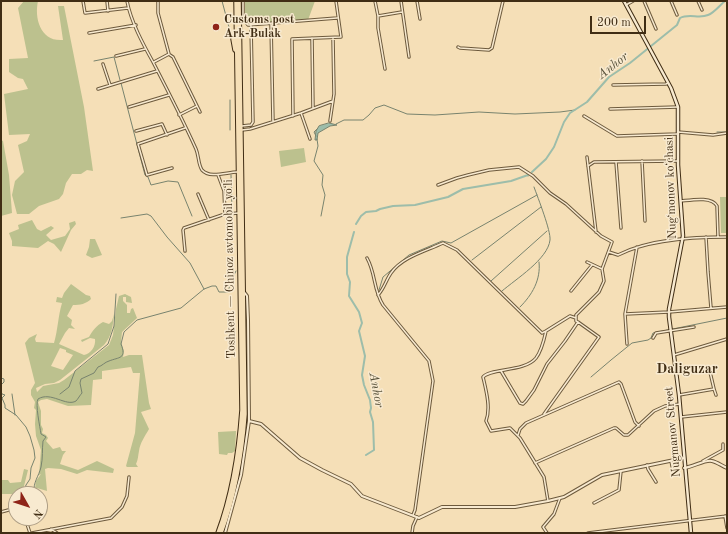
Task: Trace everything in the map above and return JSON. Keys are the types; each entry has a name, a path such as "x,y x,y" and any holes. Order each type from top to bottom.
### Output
{"highway":[{"name":"Toshkent — Chinoz avtomobil yoʻli","path":"238,1 241,19 238,40"},
{"name":"Toshkent — Chinoz avtomobil yoʻli","path":"220,533 233,482 240,440 242,403 244,290 238,1"},
{"name":"Toshkent — Chinoz avtomobil yoʻli","path":"220,533 236,482 244,423 245,374 239,213 237,67 233,39 238,40"},
{"path":"245,374 249,372"},
{"path":"244,423 249,421"}],"main road":[{"name":"Nugʻmonov koʻchasi","path":"624,1 675,96 678,107 678,161 683,239 668,312 670,329"},
{"name":"Nugmanov Street","path":"670,329 680,404 684,468 691,533"}],"street":[{"path":"83,1 85,13 128,8"},
{"path":"107,1 108,11"},
{"path":"127,1 128,8 146,49 196,150 202,170 218,175 238,172"},
{"path":"158,1 158,14 169,54 173,57 200,112"},
{"path":"244,1 241,19 248,26 338,18"},
{"path":"293,116 292,38 333,38 341,36 336,1"},
{"path":"375,1 385,69"},
{"path":"401,1 409,57"},
{"path":"417,1 420,19"},
{"path":"458,47 489,50 492,48 503,1"},
{"path":"626,5 633,1"},
{"path":"644,1 656,29"},
{"path":"671,1 677,15"},
{"path":"698,1 702,10"},
{"path":"378,16 402,11"},
{"path":"271,24 273,122"},
{"path":"241,128 253,122 251,25"},
{"path":"88,33 136,26"},
{"path":"312,38 313,108"},
{"path":"330,121 334,94 333,38"},
{"path":"116,56 146,49"},
{"path":"153,63 169,54"},
{"path":"103,64 110,85"},
{"path":"98,89 158,71"},
{"path":"613,85 668,83"},
{"path":"129,107 169,95"},
{"path":"241,128 250,129 302,113 333,101"},
{"path":"179,116 197,106"},
{"path":"610,109 678,107"},
{"path":"302,113 310,139"},
{"path":"584,116 617,136 678,133 727,133"},
{"path":"136,131 162,124 167,135"},
{"path":"172,168 147,174 138,146 139,144 186,128"},
{"path":"588,157 596,232"},
{"path":"642,161 645,221"},
{"path":"588,166 594,162 678,161"},
{"path":"616,162 622,228"},
{"path":"438,186 457,178 489,170 519,167 533,176 550,193 566,204 600,236 612,242 602,269 604,281 599,292 576,315 576,318"},
{"path":"218,175 224,191 225,214"},
{"path":"198,194 209,220"},
{"path":"681,201 710,200 715,202 717,206 718,237"},
{"path":"185,251 184,228 225,214 239,213"},
{"path":"609,252 618,255 637,247 683,239 706,237 727,238"},
{"path":"706,237 711,308"},
{"path":"378,296 392,272 397,267 409,258 443,243 457,250 542,333 570,316 576,318 578,322 599,336 543,415"},
{"path":"627,344 625,314 637,247"},
{"path":"367,258 372,268 378,296 383,305 429,361 432,381 415,510 413,515"},
{"path":"587,262 602,269"},
{"path":"571,291 592,265"},
{"path":"625,314 668,312 727,306"},
{"path":"501,371 520,403 523,404 534,390 547,364 578,322"},
{"path":"653,338 656,333 670,329 694,326"},
{"path":"546,331 540,351 532,362 529,364 488,373 484,376 488,409 486,421 491,432 509,428 518,435 544,477 548,501"},
{"path":"225,533 241,475 249,421 249,372 244,338"},
{"path":"674,355 727,339"},
{"path":"710,372 716,395"},
{"path":"518,435 523,425 619,382 635,422 639,426"},
{"path":"679,395 714,388"},
{"path":"535,463 614,428 626,435 639,426 654,412 665,406 680,404"},
{"path":"681,417 727,412"},
{"path":"249,421 261,424 300,458 351,484 362,496 417,517 421,517 442,507 515,507 548,501 560,498 600,476 684,458"},
{"path":"684,468 695,466 723,450 723,444"},
{"path":"671,460 673,471"},
{"path":"703,461 713,461 727,468"},
{"path":"647,465 656,482"},
{"path":"594,503 619,490 621,471"},
{"path":"31,533 112,518 122,507 127,496 129,477"},
{"path":"547,533 543,527 554,514 560,498"},
{"path":"588,533 726,516 727,528"},
{"path":"412,533 412,526 417,517"},
{"path":"52,530 57,533"}],"green space":[{"path":"24,1 38,1 38,22 44,33 55,40 63,40 58,6 64,6 84,107 93,171 87,170 81,174 72,174 66,183 63,194 59,199 39,206 29,214 17,214 12,195 15,181 24,172 18,145 27,141 30,134 9,135 4,94 28,89 23,79 18,78 9,72 9,59 28,58 18,8"},
{"path":"245,1 315,1 308,20 249,24 245,21"},
{"path":"1,140 3,141 9,175 12,213 1,216"},
{"path":"304,148 306,162 281,167 279,151"},
{"path":"720,197 727,197 727,233 721,233"},
{"path":"32,220 37,229 41,231 51,226 54,228 46,235 51,240 65,236 70,229 69,223 75,221 76,224 71,230 61,252 54,244 48,241 38,248 12,246 9,233 19,229 18,225"},
{"path":"90,239 95,239 102,255 92,258 86,255"},
{"path":"71,284 86,295 90,296 91,299 83,304 73,305 67,316 72,320 71,325 75,329 69,328 59,344 84,355 89,353 92,349 95,344 95,339 90,338 82,342 81,340 89,337 95,328 103,322 109,324 112,321 114,314 112,330 104,345 60,380 36,388 37,392 43,386 59,383 64,380 109,345 113,335 119,296 125,294 131,297 132,303 126,302 126,297 123,297 123,301 127,305 127,313 130,313 131,309 133,308 137,318 122,332 121,342 124,351 123,357 129,355 142,355 151,409 141,412 149,429 140,448 136,464 138,467 127,467 126,466 135,433 140,373 133,373 131,367 102,371 102,379 93,380 91,405 68,406 47,399 41,400 38,402 41,411 42,433 46,435 48,438 46,441 53,449 60,447 62,451 66,451 60,464 78,470 97,461 114,469 113,473 87,470 77,474 61,469 48,468 45,469 47,486 35,486 36,481 41,474 39,475 41,450 36,436 35,402 31,395 31,390 35,383 25,343 29,338 37,334 35,339 36,342 54,343 62,303 56,302 57,297 62,298","holes":["60,348 66,350 66,352 73,355 63,370 51,366"]},
{"path":"236,431 235,451 228,453 227,455 219,454 218,432"},
{"path":"24,469 28,470 24,486 8,486 8,494 1,494 1,480 8,480 10,483 21,482"}],"shaded area":[{"path":"329,123 337,125 330,126 318,133 317,140 315,140 316,131 319,126"}],"waterway":[{"path":"222,1 229,27"},
{"name":"Anhor","path":"532,172 546,159 554,147 564,122 570,113 587,102 609,77 630,63 677,25 680,18 687,16 708,15 715,11 725,1"},
{"path":"94,61 114,57 120,80"},
{"path":"121,83 145,175 148,177 151,185 168,181 178,182 192,216"},
{"path":"230,100 230,130"},
{"path":"336,124 344,120 363,120 375,108 384,105 407,114 435,115 479,112 515,114 575,110"},
{"path":"316,136 314,132 317,129"},
{"path":"717,132 727,132"},
{"path":"317,139 318,146 314,161 323,175 322,185 325,195 321,216"},
{"path":"231,175 232,210"},
{"name":"Anhor","path":"356,224 361,216 366,212 393,206 415,205 448,197 463,189 511,181 528,175"},
{"path":"502,291 538,261 548,247 550,236 534,187"},
{"path":"379,290 383,277 409,255 442,241 451,243 537,195"},
{"path":"472,260 541,207"},
{"path":"121,218 147,214 151,216 190,263 204,289"},
{"path":"491,281 547,231"},
{"name":"Anhor","path":"354,232 347,257 347,274 350,282 349,296 359,312 362,323 359,331 365,356 362,375 370,400 370,412 373,422 374,450 366,455"},
{"path":"520,307 535,287 539,275 539,262"},
{"path":"34,486 42,464 43,441 46,437 41,434 37,410 38,399 48,397 68,402 76,401 82,393 80,383 81,379 94,373 98,367 106,362 121,357 123,352 121,344 124,332 137,320 181,308 204,289 212,286 216,286 219,292 228,292 236,271"},
{"path":"60,394 69,387 75,371 108,344 114,326 116,294"},
{"path":"591,377 632,343 648,340 651,338 653,333 727,318"},
{"path":"1,378 4,379 4,382 1,385"},
{"path":"1,391 2,394 5,395 2,398 5,408 16,415 26,427 34,450 35,458 31,468 30,479 26,486"},
{"path":"12,394 15,415"}],"place":[{"name":"Customs post Ark-Bulak","path":"216,27"}],"district":[{"name":"Daliguzar","path":"687,369"}]}
